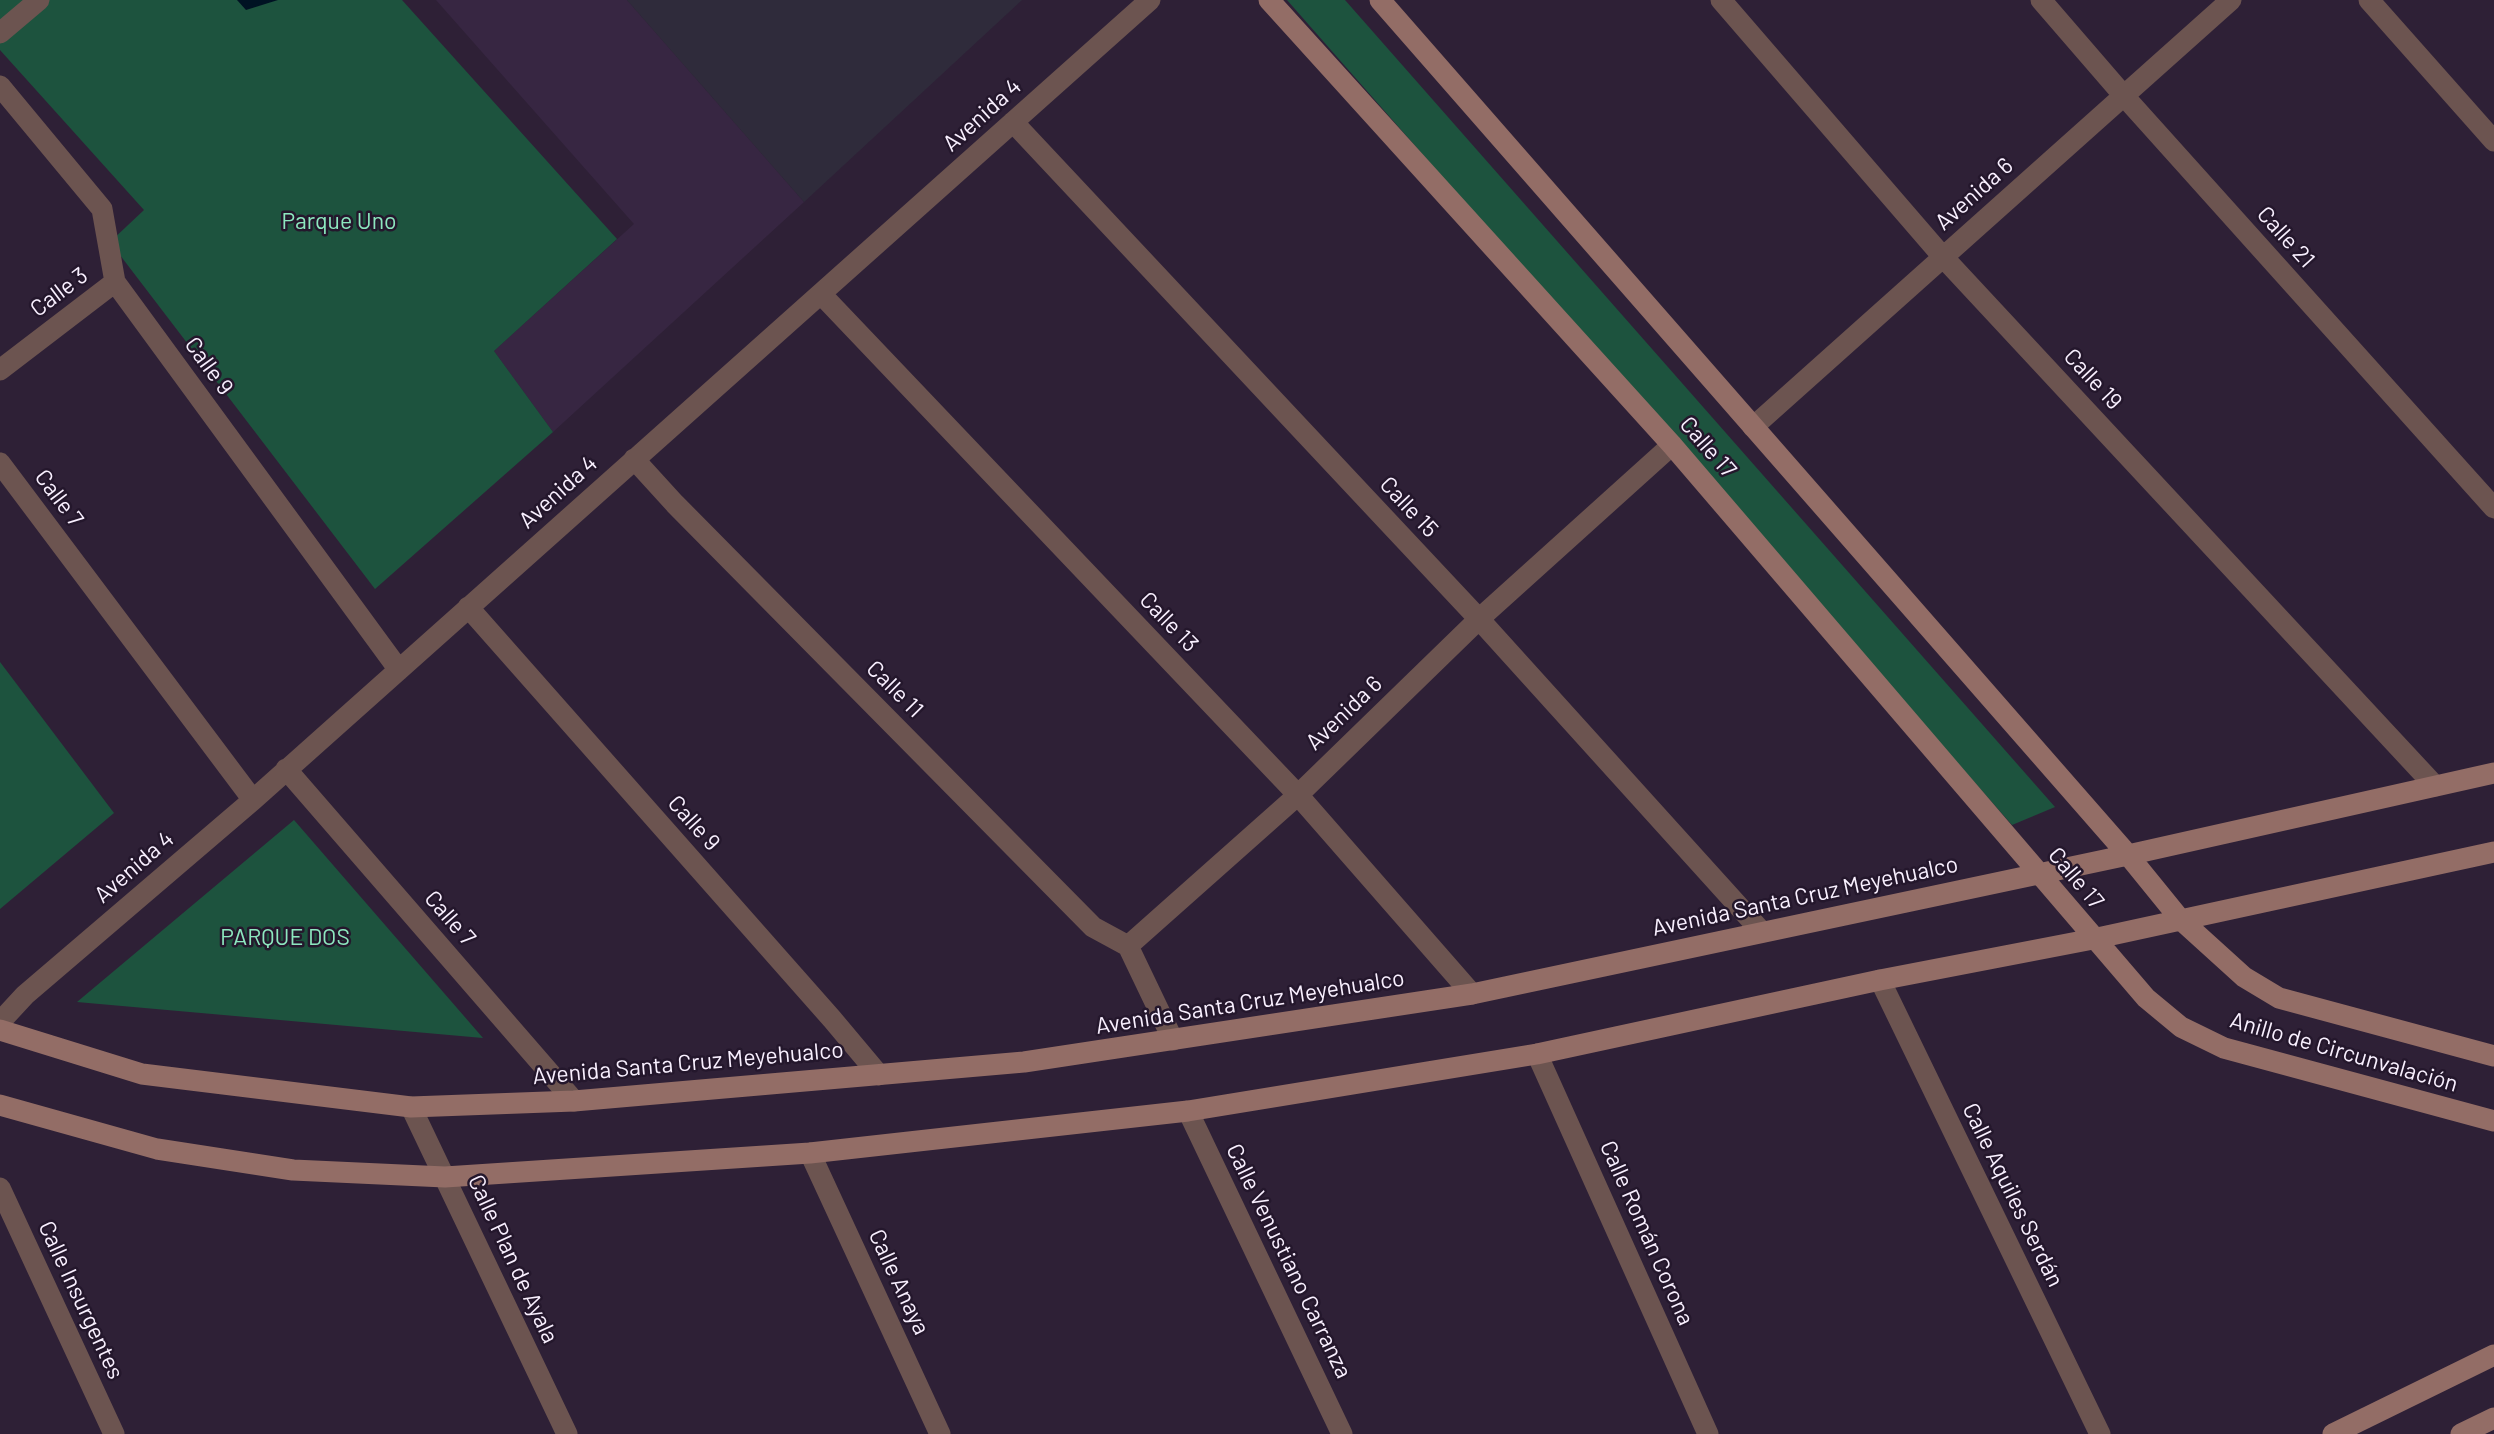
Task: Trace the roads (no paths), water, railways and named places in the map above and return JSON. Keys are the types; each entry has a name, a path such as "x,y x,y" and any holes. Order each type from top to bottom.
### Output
{"street":[{"path":"0,33 39,0"},
{"name":"Avenida 4","path":"0,1022 24,995 253,800 1150,0"},
{"name":"Calle 17","path":"1269,0 1672,445 2093,939"},
{"name":"Calle 17","path":"1380,0 2128,855 2180,919"},
{"name":"Calle 19","path":"1721,0 1943,257 2435,786"},
{"name":"Calle 21","path":"2041,0 2494,508"},
{"name":"Avenida 6","path":"1753,427 2231,0"},
{"path":"2370,0 2494,141"},
{"name":"Calle 9","path":"0,86 102,209 115,282 399,670"},
{"name":"Calle 15","path":"1013,122 1479,619 1762,932"},
{"name":"Calle 3","path":"0,370 115,282"},
{"name":"Calle 13","path":"821,293 1298,795 1472,994"},
{"name":"Avenida 6","path":"1128,946 1298,795 1479,619 1672,445"},
{"name":"Calle 11","path":"634,459 675,504 1093,927 1128,946"},
{"name":"Calle 7","path":"0,463 253,800"},
{"name":"Calle 9","path":"468,607 879,1074"},
{"name":"Calle 7","path":"286,769 574,1101"},
{"name":"Avenida Santa Cruz Meyehualco","path":"0,1030 142,1073 411,1107 574,1101 1024,1062 1472,994 2128,855 2494,773"},
{"path":"0,1105 157,1149 293,1170 445,1177 810,1153 1188,1111 1537,1054 1880,980 2093,939 2494,852"},
{"name":"Anillo de Circunvalación","path":"2180,919 2244,977 2279,998 2494,1056"},
{"name":"Anillo de Circunvalación","path":"2093,939 2146,998 2181,1027 2224,1048 2494,1121"},
{"path":"1128,946 1173,1041"},
{"name":"Calle Aquiles Serdán","path":"1880,980 2100,1434"},
{"name":"Calle Román Corona","path":"1537,1054 1708,1434"},
{"name":"Calle Plan de Ayala","path":"411,1107 567,1434"},
{"name":"Calle Venustiano Carranza","path":"1188,1111 1342,1434"},
{"name":"Calle Anaya","path":"810,1153 940,1434"},
{"name":"Calle Insurgentes","path":"0,1188 114,1434"},
{"path":"2333,1434 2494,1355"},
{"path":"2461,1434 2494,1418"}],"water":[{"path":"237,0 278,0 246,10"}],"park label":[{"name":"Parque Uno","path":"339,221"},
{"name":"PARQUE DOS","path":"285,937"}]}
